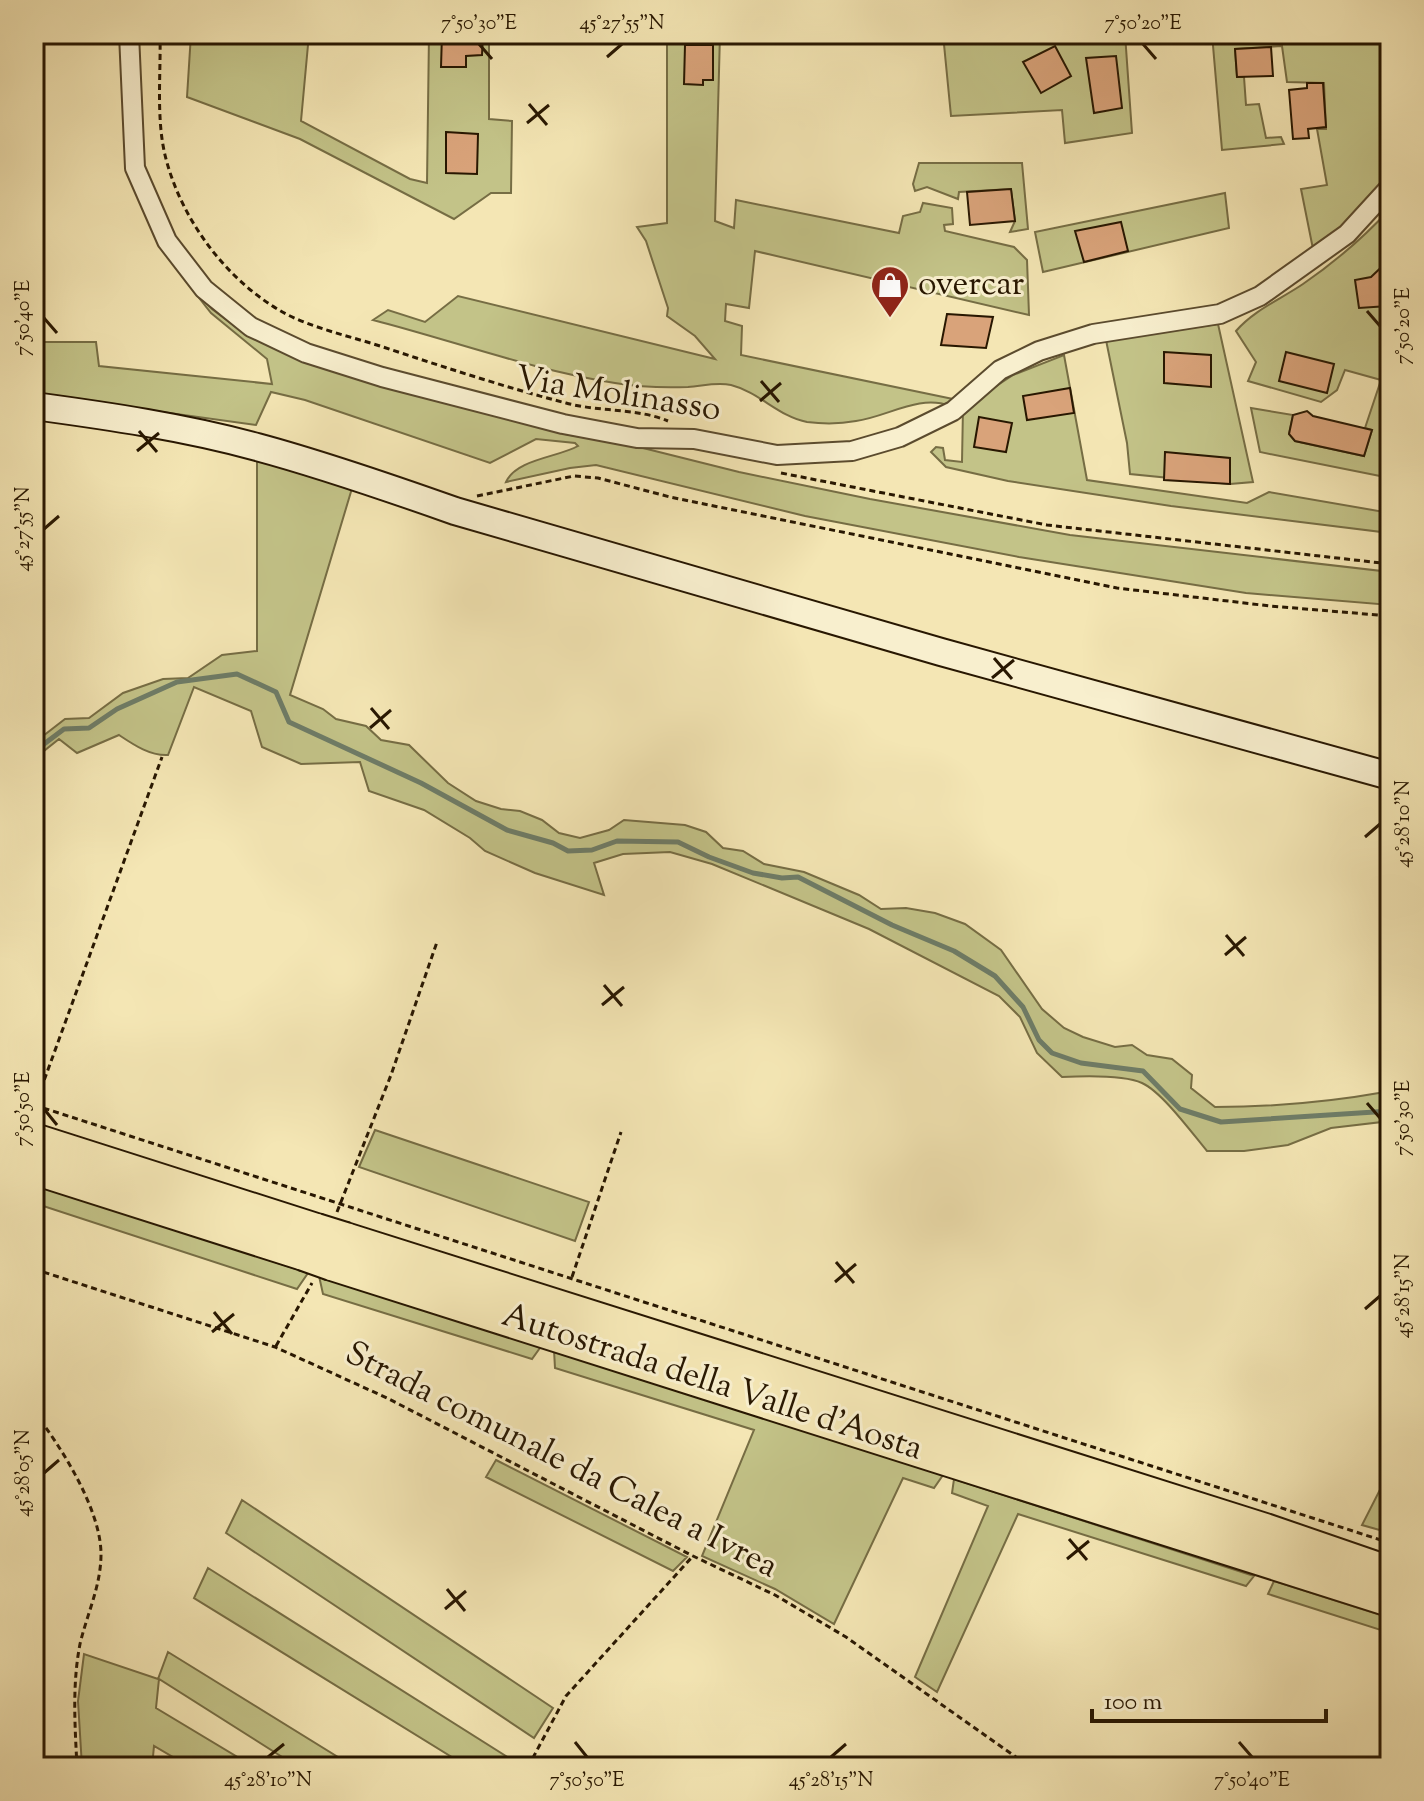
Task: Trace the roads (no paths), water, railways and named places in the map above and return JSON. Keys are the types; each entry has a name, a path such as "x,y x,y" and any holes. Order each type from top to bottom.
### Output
{"highway":[{"name":"Autostrada della Valle d'Aosta","path":"36,1150 322,1254 561,1323 1272,1547 1390,1574"},
{"name":"Autostrada della Valle d'Aosta","path":"1272,1547 1390,1599"}],"main road":[{"path":"34,406 114,417 255,446 455,511 941,652 1390,776"}],"street":[{"name":"Via Molinasso","path":"129,34 135,168 167,241 204,289 251,327 306,353 382,377 517,412 637,438 694,439 777,455 852,451 900,437 953,411 1000,370 1039,351 1093,334 1220,314 1260,296 1347,234 1390,187"}],"waterway":[{"path":"34,757 44,744 64,729 89,728 117,709 177,682 237,674 276,692 289,722 421,783 507,830 553,843 568,851 592,850 617,841 678,842 753,873 782,878 798,877 892,925 954,951 995,976 1023,1007 1039,1040 1052,1053 1081,1063 1143,1071 1180,1109 1221,1122 1390,1111"}],"place":[{"name":"overcar","path":"890,319"}]}
